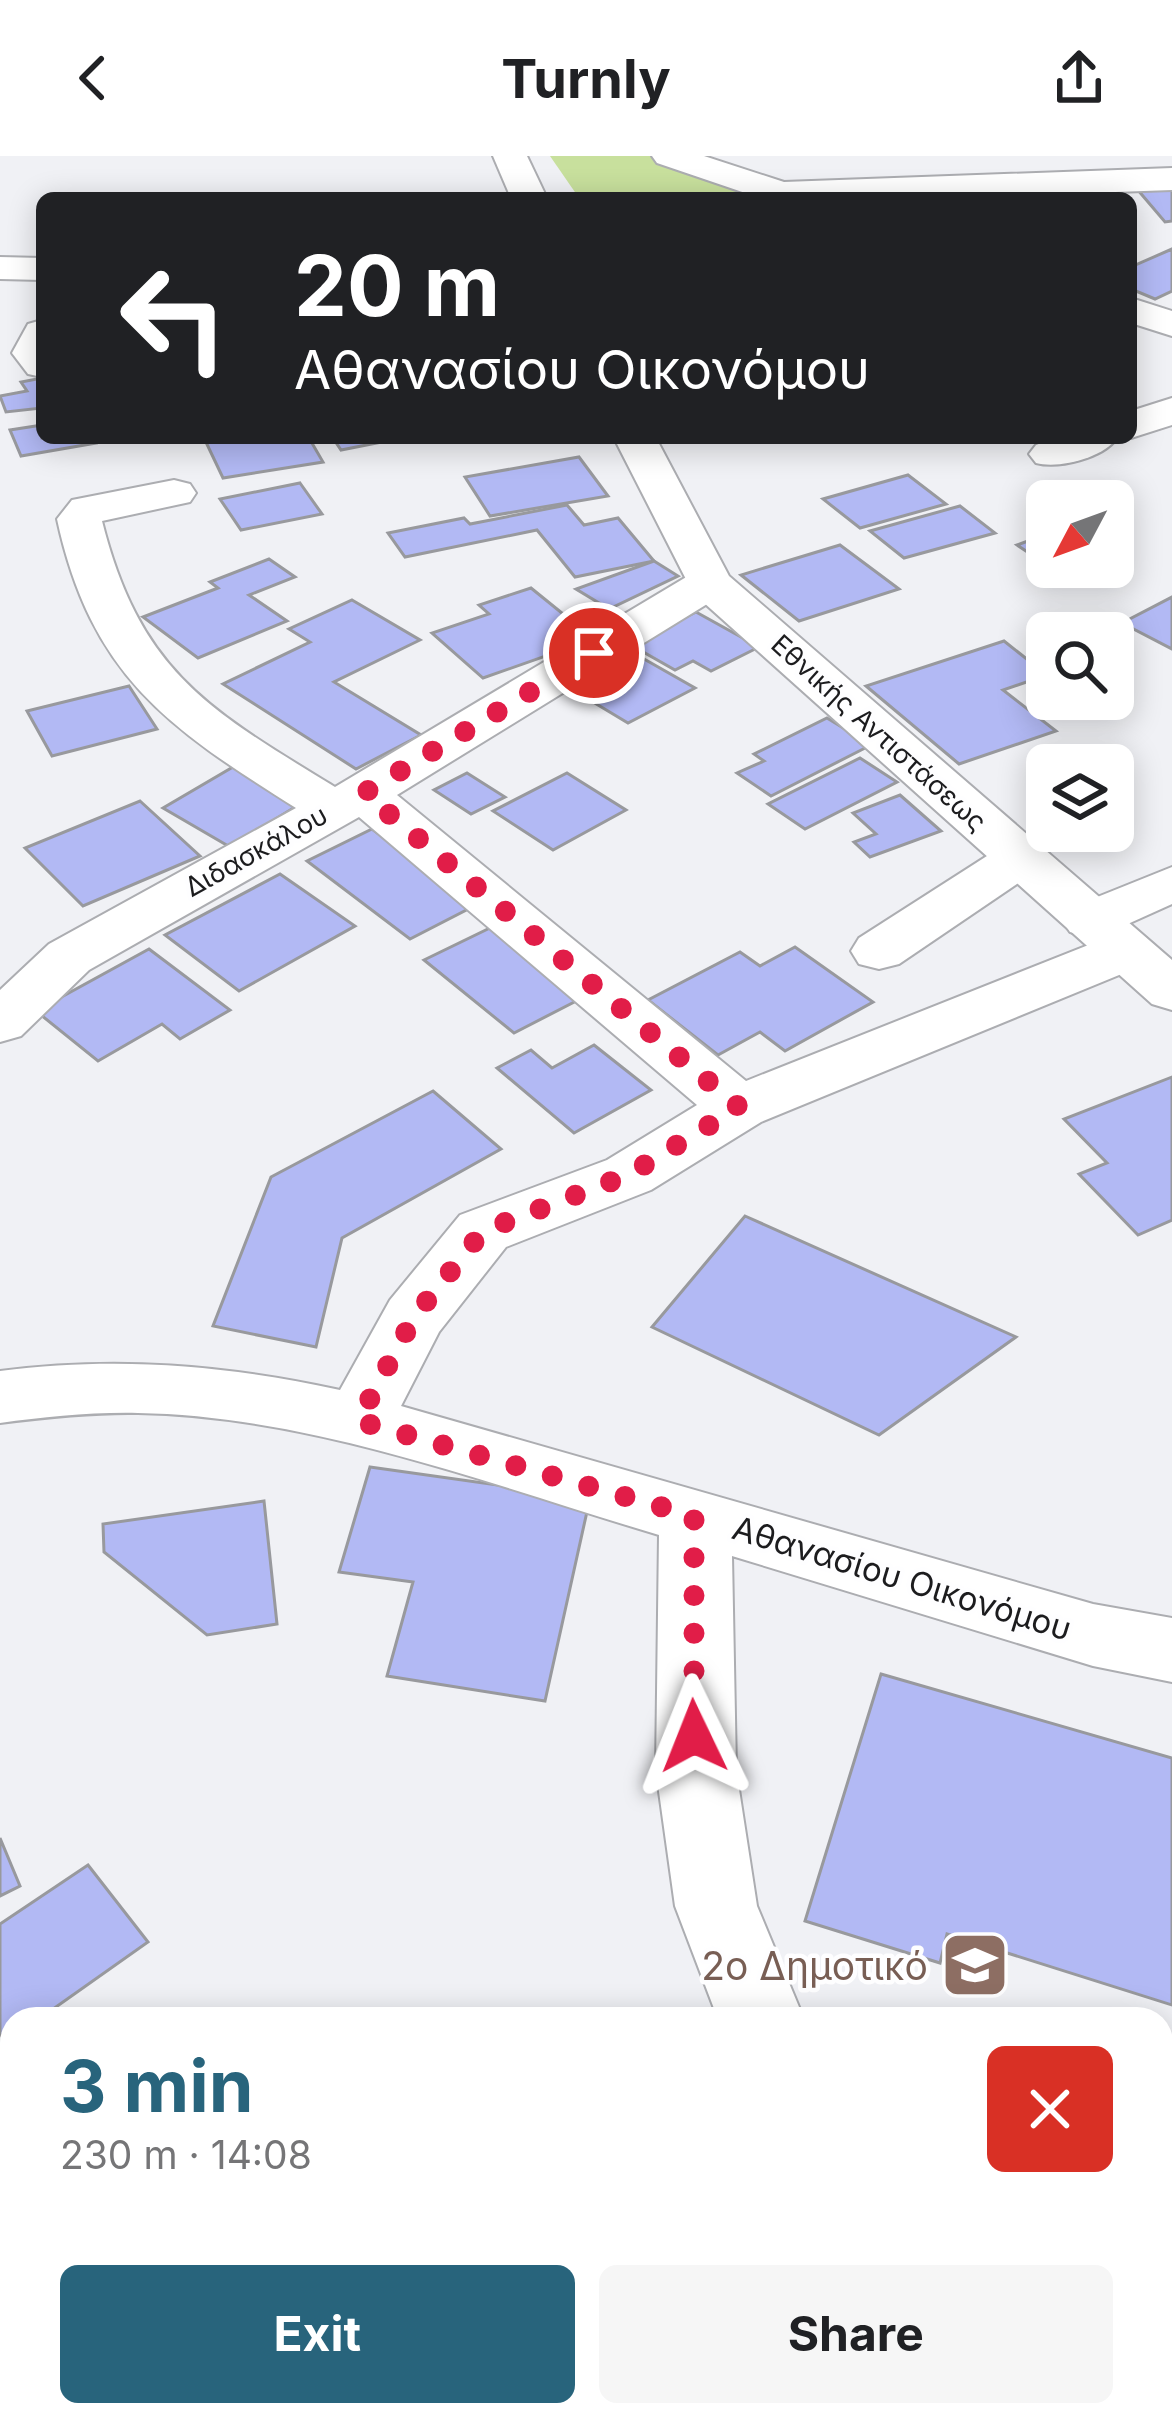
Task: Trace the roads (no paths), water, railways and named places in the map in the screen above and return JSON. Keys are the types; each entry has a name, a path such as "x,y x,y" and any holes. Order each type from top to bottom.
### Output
{"street":[{"path":"510,156 527,192"},
{"path":"668,156 780,192"},
{"path":"909,192 1172,179"},
{"path":"0,268 36,268"},
{"path":"1137,423 1172,410"},
{"name":"Εθνικής Αντιστάσεως","path":"638,444 709,583 1172,991"},
{"path":"1051,454 1079,444"},
{"path":"174,493 88,509 80,519 104,605 124,646 200,725 348,800 739,1107"},
{"name":"Διδασκάλου","path":"0,1023 69,957 348,800 709,583"},
{"path":"879,952 1020,858"},
{"path":"358,1421 414,1317 483,1231 628,1175 739,1107 1108,935 1172,884"},
{"path":"0,953 69,957"},
{"name":"Αθανασίου Οικονόμου","path":"0,1397 54,1387 129,1384 227,1395 358,1421 1093,1635 1172,1650"},
{"path":"694,1516 696,1770 716,1906 756,2007"}],"place":[{"name":"2ο Δημοτικό","path":"975,1965"}]}
